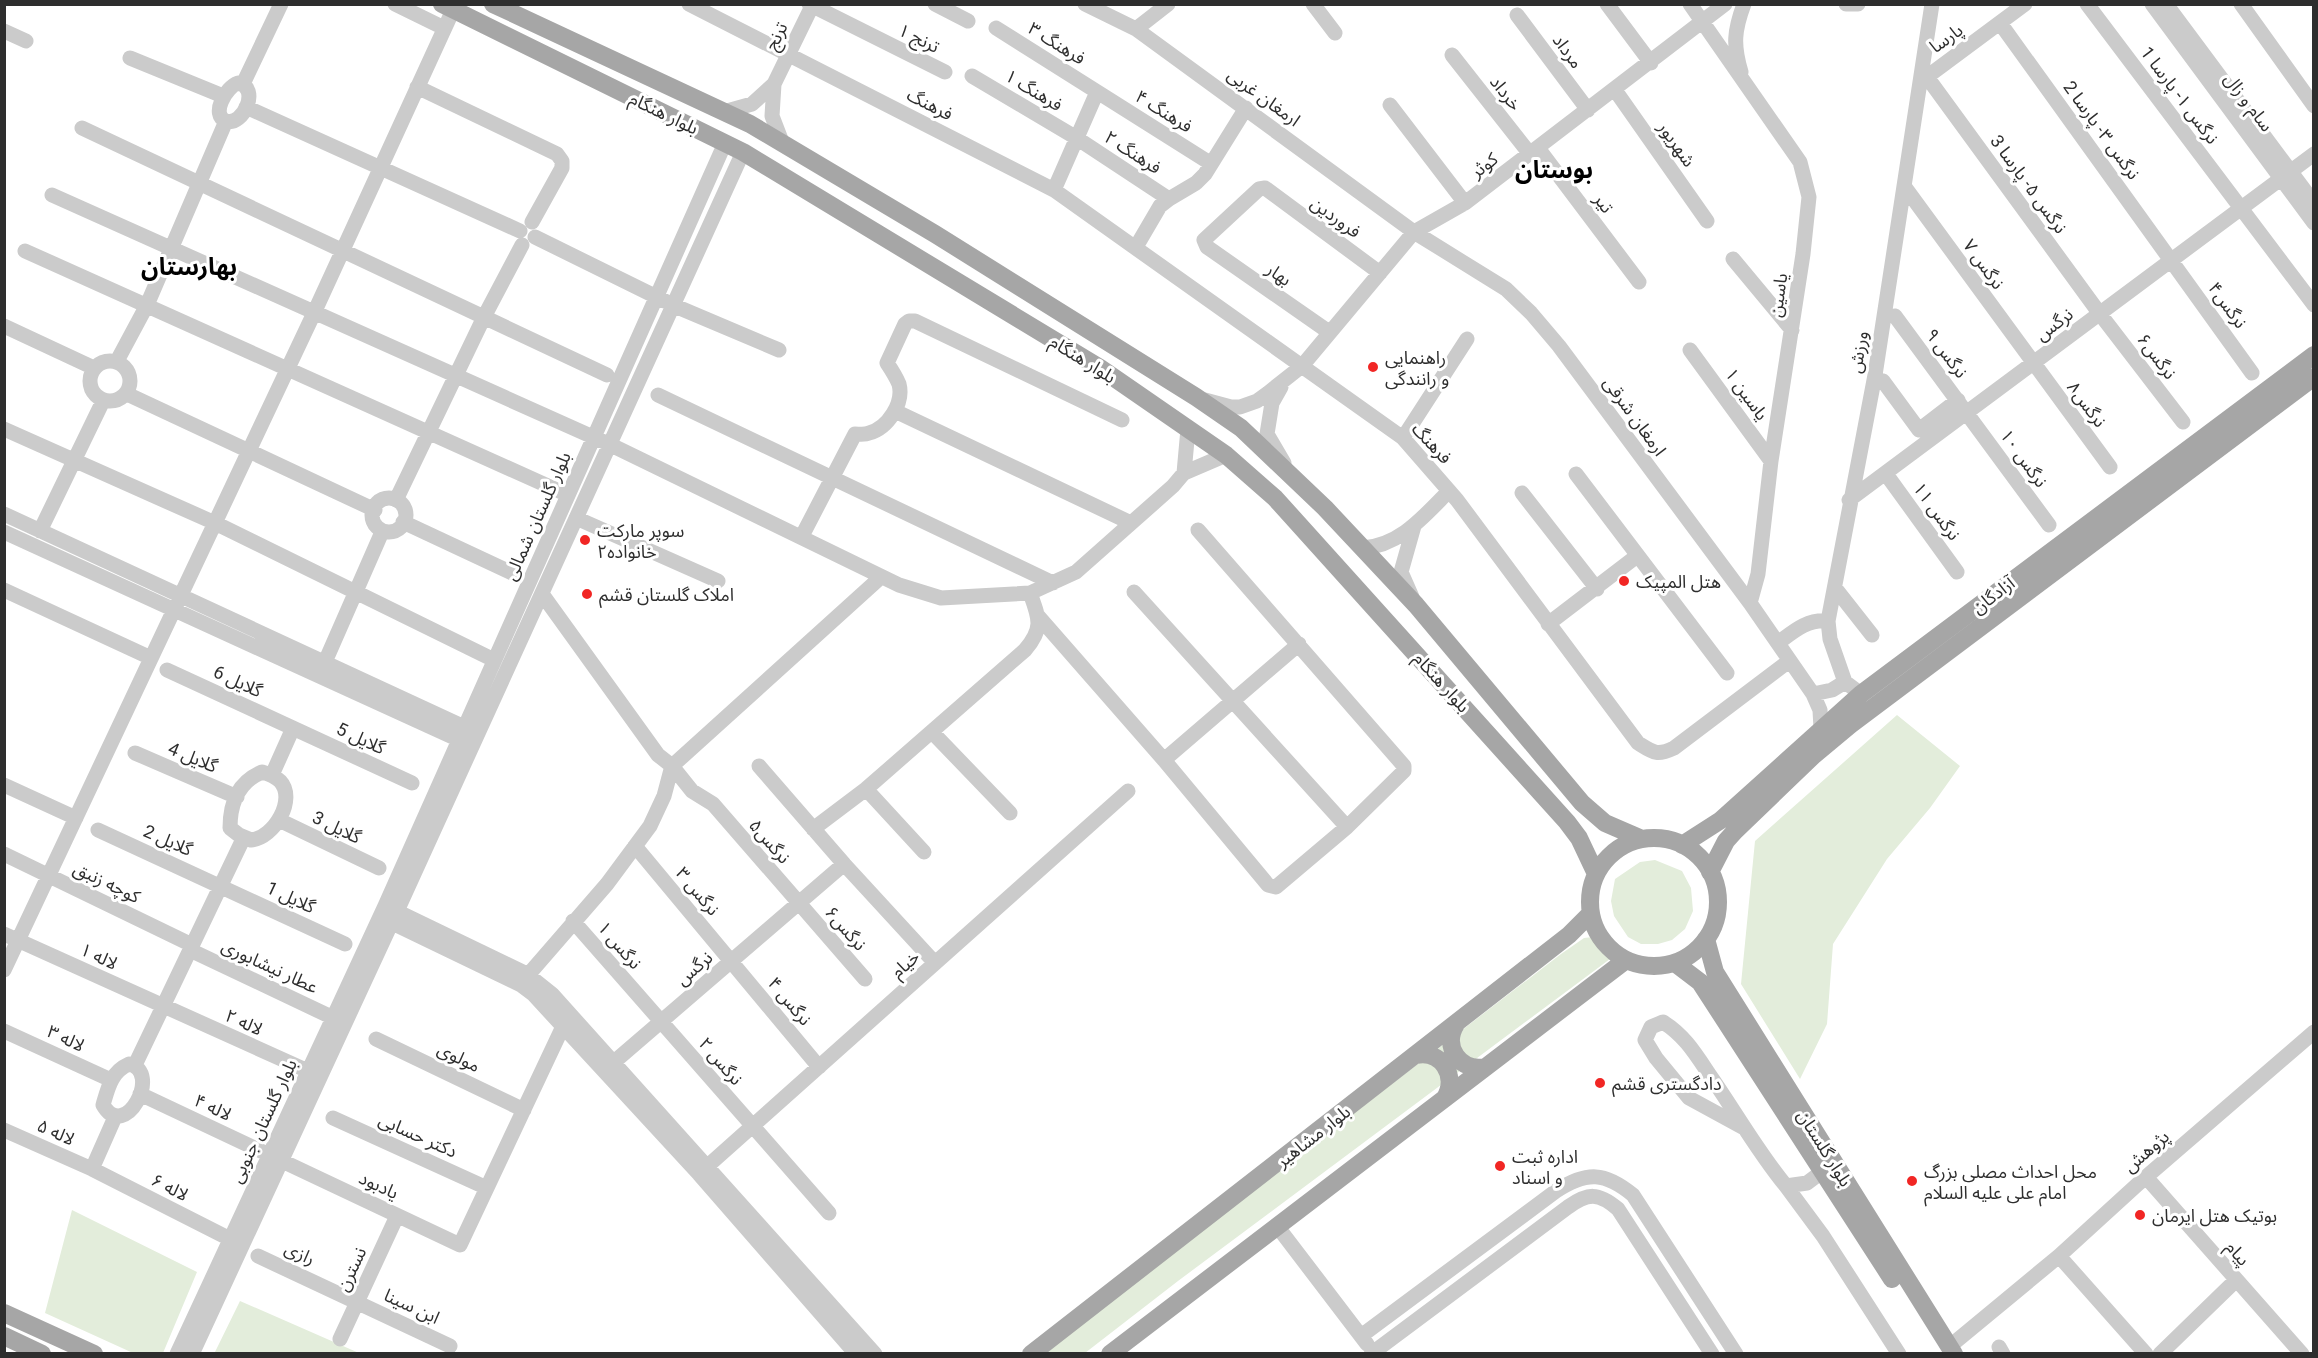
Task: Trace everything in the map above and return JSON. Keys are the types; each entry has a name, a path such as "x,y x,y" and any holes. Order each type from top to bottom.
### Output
{"main road":[{"name":"بلوار هنگام","path":"493,4 727,111 782,142 1002,276 1196,397 1241,428 1293,477 1416,605 1588,808 1605,822 1642,839"},
{"name":"بلوار هنگام","path":"447,7 743,152 1100,368 1226,455 1275,498 1567,822 1579,838 1596,874"},
{"path":"988,300 1002,276"},
{"name":"آزادگان","path":"1710,872 1726,841 1814,755 2246,417 2313,355"},
{"name":"آزادگان","path":"1682,845 1721,820 1862,694 2246,417 2313,377"},
{"path":"1485,730 1506,712"},
{"path":"1642,839 1662,839 1682,845 1698,856 1710,872 1717,891 1715,921 1706,939 1692,954 1675,963 1645,966 1626,960 1603,941 1597,932 1591,913 1590,893 1596,874 1615,851 1642,839"},
{"name":"بلوار مشاهیر","path":"1031,1353 1569,935 1591,913"},
{"name":"بلوار گلستان","path":"1706,939 1715,972 1948,1351"},
{"path":"1110,1353 1626,960"},
{"name":"بلوار گلستان","path":"1675,963 1700,981 1823,1172 1948,1351"},
{"path":"1456,1023 1450,1040 1456,1057 1469,1066 1486,1067"},
{"path":"1416,1055 1432,1056 1445,1066 1450,1082 1445,1098"},
{"path":"4,1313 94,1353"},
{"path":"4,1336 42,1353"}],"street":[{"path":"243,84 281,4"},
{"path":"395,4 444,28"},
{"name":"فرهنگ","path":"689,4 1054,190 1403,438 1449,491 1638,743 1653,753 1674,748 1789,661"},
{"path":"935,4 968,21"},
{"name":"ارمغان غربی","path":"1085,4 1136,29 1414,232"},
{"path":"1136,29 1168,4"},
{"path":"1313,4 1335,33"},
{"path":"1607,4 1651,63"},
{"name":"یاسین","path":"1690,4 1800,162 1809,197 1792,330 1771,461 1758,573 1750,603"},
{"name":"کوثر","path":"1196,397 1231,407 1240,407 1257,401 1302,366 1414,232 1465,203 1651,63 1725,4"},
{"path":"1743,4 1735,29 1735,43 1743,81"},
{"path":"1846,4 1848,6 1858,4"},
{"name":"ورزش","path":"1845,682 1830,639 1828,621 1875,375 1904,186 1924,80 1932,4"},
{"name":"پارسا","path":"1924,80 2025,4"},
{"name":"نرگس ۱- پارسا 1","path":"2087,4 2313,305"},
{"name":"سام و زال","path":"2152,4 2286,176 2313,203"},
{"name":"سام و زال","path":"2166,4 2286,176 2313,223"},
{"path":"2241,4 2313,106"},
{"name":"ترنج","path":"774,84 811,5"},
{"name":"ترنج ۱","path":"811,5 945,72"},
{"path":"4,970 12,937 49,875 314,313 444,28 447,7"},
{"name":"مرداد","path":"1517,15 1588,110"},
{"name":"نرگس ۳- پارسا 2","path":"2000,23 2172,261"},
{"name":"فرهنگ ۳","path":"996,28 1097,92"},
{"path":"4,31 26,41"},
{"name":"خرداد","path":"1452,55 1534,151"},
{"path":"130,58 223,96"},
{"name":"فرهنگ ۱","path":"972,76 1076,138"},
{"name":"نرگس ۵- پارسا 3","path":"1924,80 2100,314"},
{"path":"243,84 250,92 246,107 238,119 226,121 221,117 220,111 223,96 232,85 243,84"},
{"path":"727,111 752,104 774,84"},
{"path":"774,84 772,116 782,142"},
{"path":"396,500 484,317 562,168 562,161 557,154 417,87"},
{"name":"شهریور","path":"1615,90 1707,221"},
{"path":"1054,190 1097,92"},
{"name":"فرهنگ ۴","path":"1097,92 1210,163"},
{"path":"1390,105 1465,203"},
{"path":"246,107 527,234 675,306 779,350"},
{"path":"1136,247 1160,206 1196,183 1204,174 1246,108"},
{"path":"117,362 147,305 201,184 226,121"},
{"path":"82,128 607,375"},
{"name":"فرهنگ ۲","path":"1076,138 1169,199"},
{"name":"بلوار گلستان شمالی","path":"469,737 494,660 725,143"},
{"name":"تیر","path":"1534,151 1639,282"},
{"name":"بلوار گلستان شمالی","path":"388,914 469,737 542,594 675,306 743,152"},
{"name":"نرگس","path":"1850,500 2313,154"},
{"path":"711,176 715,173 724,174 730,182"},
{"name":"نرگس ۷","path":"1904,186 2033,364"},
{"name":"بهار","path":"1269,192 1264,188 1259,189 1204,240 1207,247 1329,332"},
{"name":"فروردین","path":"1269,192 1380,273"},
{"path":"52,195 593,439 611,445 802,536 881,577 923,594 941,598 1030,593 1076,572 1173,486 1184,473 1226,455"},
{"name":"ارمغان شرقی","path":"1414,232 1506,289 1531,313 1566,355 1750,603 1813,694"},
{"path":"25,251 568,495"},
{"path":"1733,259 1792,330"},
{"name":"نرگس۴","path":"2172,261 2252,373"},
{"name":"نرگس۶","path":"2100,314 2182,422"},
{"name":"نرگس ۹","path":"1895,316 1967,413"},
{"path":"802,536 855,434 869,434 882,428 895,411 900,396 899,384 887,363 905,324 909,321 915,321 1122,420"},
{"path":"4,326 94,368"},
{"path":"1403,438 1467,339"},
{"name":"یاسین ۱","path":"1690,350 1771,461"},
{"path":"105,361 117,362 128,370 131,382 127,394 116,401 103,401 93,393 89,380 94,368 105,361"},
{"name":"نرگس۸","path":"2033,364 2110,467"},
{"name":"کوثر","path":"1288,377 1272,403 1267,434 1293,477"},
{"path":"1883,381 1919,430 1958,400"},
{"path":"127,394 375,510"},
{"path":"658,395 1053,583"},
{"path":"40,531 103,401"},
{"path":"895,411 1131,523"},
{"name":"نرگس ۱۰","path":"1967,413 2049,525"},
{"path":"4,429 215,523 494,660"},
{"path":"1184,473 1188,429"},
{"path":"1576,474 1727,673"},
{"name":"نرگس ۱۱","path":"1886,474 1957,572"},
{"path":"1362,548 1378,547 1393,541 1414,526 1449,491"},
{"path":"1522,494 1597,589"},
{"path":"383,499 396,500 405,508 404,522 394,532 382,531 374,521 375,510 383,499"},
{"path":"4,514 177,603 469,737"},
{"path":"576,519 718,581"},
{"path":"404,522 512,573"},
{"path":"1414,526 1401,572 1416,605"},
{"path":"1038,616 1272,888 1276,887 1347,827 1404,771 1404,766 1198,530"},
{"path":"325,662 382,531"},
{"path":"4,532 325,662 469,737"},
{"path":"1548,624 1597,589 1637,556"},
{"path":"524,979 607,884 650,826 664,796 672,766 881,577"},
{"path":"1835,588 1872,635"},
{"path":"1134,592 1347,827"},
{"path":"813,829 866,789 1025,650 1038,633 1038,616 1030,593"},
{"name":"نرگس۵","path":"542,594 658,755 672,766 692,791 712,804 799,903"},
{"path":"6,596 151,658"},
{"path":"519,606 533,612"},
{"path":"1778,643 1800,626 1820,620 1828,621"},
{"path":"1164,760 1299,644"},
{"name":"گلایل 6","path":"167,670 293,728"},
{"path":"1821,729 1821,710 1813,694 1832,690 1845,682 1862,694"},
{"path":"272,775 293,728"},
{"name":"گلایل 5","path":"293,728 412,783"},
{"path":"932,732 1010,813"},
{"name":"گلایل 4","path":"135,753 237,797"},
{"path":"759,766 843,864 935,963"},
{"path":"262,772 272,775 281,782 286,793 279,820 268,834 251,840 230,828 230,816 242,783 262,772"},
{"path":"4,785 76,818"},
{"path":"866,789 924,852"},
{"name":"خیام","path":"703,1170 1128,791"},
{"name":"گلایل 3","path":"279,820 379,868"},
{"name":"گلایل 2","path":"98,831 221,885"},
{"path":"135,1065 244,837"},
{"name":"نرگس ۳","path":"635,846 731,961"},
{"name":"کوچه زنبق","path":"4,854 341,1016"},
{"name":"نرگس","path":"614,1062 843,864"},
{"name":"گلایل 1","path":"221,885 345,944"},
{"name":"نرگس۶","path":"799,903 864,979"},
{"path":"388,914 524,979 533,994 614,1062 856,1353"},
{"name":"بلوار گلستان جنوبی","path":"192,1353 275,1158 388,914"},
{"name":"نرگس ۱","path":"573,921 661,1022"},
{"name":"لاله ۱","path":"12,937 164,1008"},
{"name":"نرگس ۴","path":"731,961 819,1066"},
{"name":"لاله ۲","path":"164,1008 308,1071"},
{"name":"بلوار گلستان جنوبی","path":"177,1353 230,1239 275,1158 308,1071 341,1016"},
{"path":"487,1188 566,1020"},
{"path":"566,1020 875,1353"},
{"name":"نرگس ۲","path":"661,1022 829,1213"},
{"path":"1744,1128 1689,1098 1656,1058 1645,1040 1651,1027 1663,1022 1678,1032 1719,1089 1767,1163 1823,1236 1899,1353"},
{"name":"لاله ۳","path":"4,1031 111,1080"},
{"name":"پژوهش","path":"1948,1351 2313,1032"},
{"name":"مولوی","path":"376,1039 524,1110"},
{"path":"129,1064 135,1065 142,1074 144,1082 140,1094 131,1110 122,1116 115,1117 108,1113 103,1105 111,1080 121,1068 129,1064"},
{"name":"لاله ۴","path":"140,1094 275,1158"},
{"path":"92,1169 115,1117"},
{"name":"دکتر حسابی","path":"333,1118 487,1188"},
{"name":"لاله ۵","path":"4,1130 92,1169"},
{"name":"یادبود","path":"275,1158 460,1245 487,1188"},
{"name":"لاله ۶","path":"92,1169 230,1239"},
{"path":"1786,1186 1807,1183 1823,1172"},
{"path":"1361,1336 1556,1191 1574,1179 1595,1176 1616,1181 1633,1195 1736,1353"},
{"name":"پیام","path":"2142,1180 2230,1286 2290,1353"},
{"name":"پیام","path":"2142,1180 2302,1353"},
{"path":"1277,1226 1373,1353 1568,1207 1581,1198 1594,1196 1607,1200 1618,1209 1712,1353"},
{"name":"نسترن","path":"340,1339 398,1216"},
{"name":"رازی","path":"258,1256 357,1302"},
{"path":"2059,1256 2146,1353"},
{"path":"2160,1353 2230,1286"},
{"name":"ابن سینا","path":"357,1302 450,1346"},
{"path":"2302,1353 2313,1342"}],"green space":[{"path":"1897,715 1960,766 1930,808 1887,859 1833,944 1827,1024 1800,1079 1741,984 1755,841"},
{"path":"1655,860 1682,871 1691,888 1693,911 1685,929 1672,940 1658,944 1641,944 1628,937 1614,916 1611,901 1615,879 1640,862"},
{"path":"1593,937 1610,959 1085,1353 1040,1354 1561,954 1584,938"},
{"path":"72,1210 197,1272 163,1353 133,1353 45,1313"},
{"path":"240,1301 359,1353 214,1354"}],"place":[{"name":"راهنمایی و رانندگی","path":"1373,367"},
{"name":"سوپر ماركت خانواده٢","path":"585,540"},
{"name":"هتل المپیک","path":"1624,581"},
{"name":"املاک گلستان قشم","path":"587,594"},
{"name":"دادگستری قشم","path":"1600,1083"},
{"name":"اداره ثبت و اسناد","path":"1500,1166"},
{"name":"محل احداث مصلی بزرگ امام علی علیه السلام","path":"1912,1181"},
{"name":"بوتیک هتل ایرمان","path":"2140,1215"}],"district":[{"name":"بوستان","path":"1554,170"},
{"name":"بهارستان","path":"189,267"}]}
